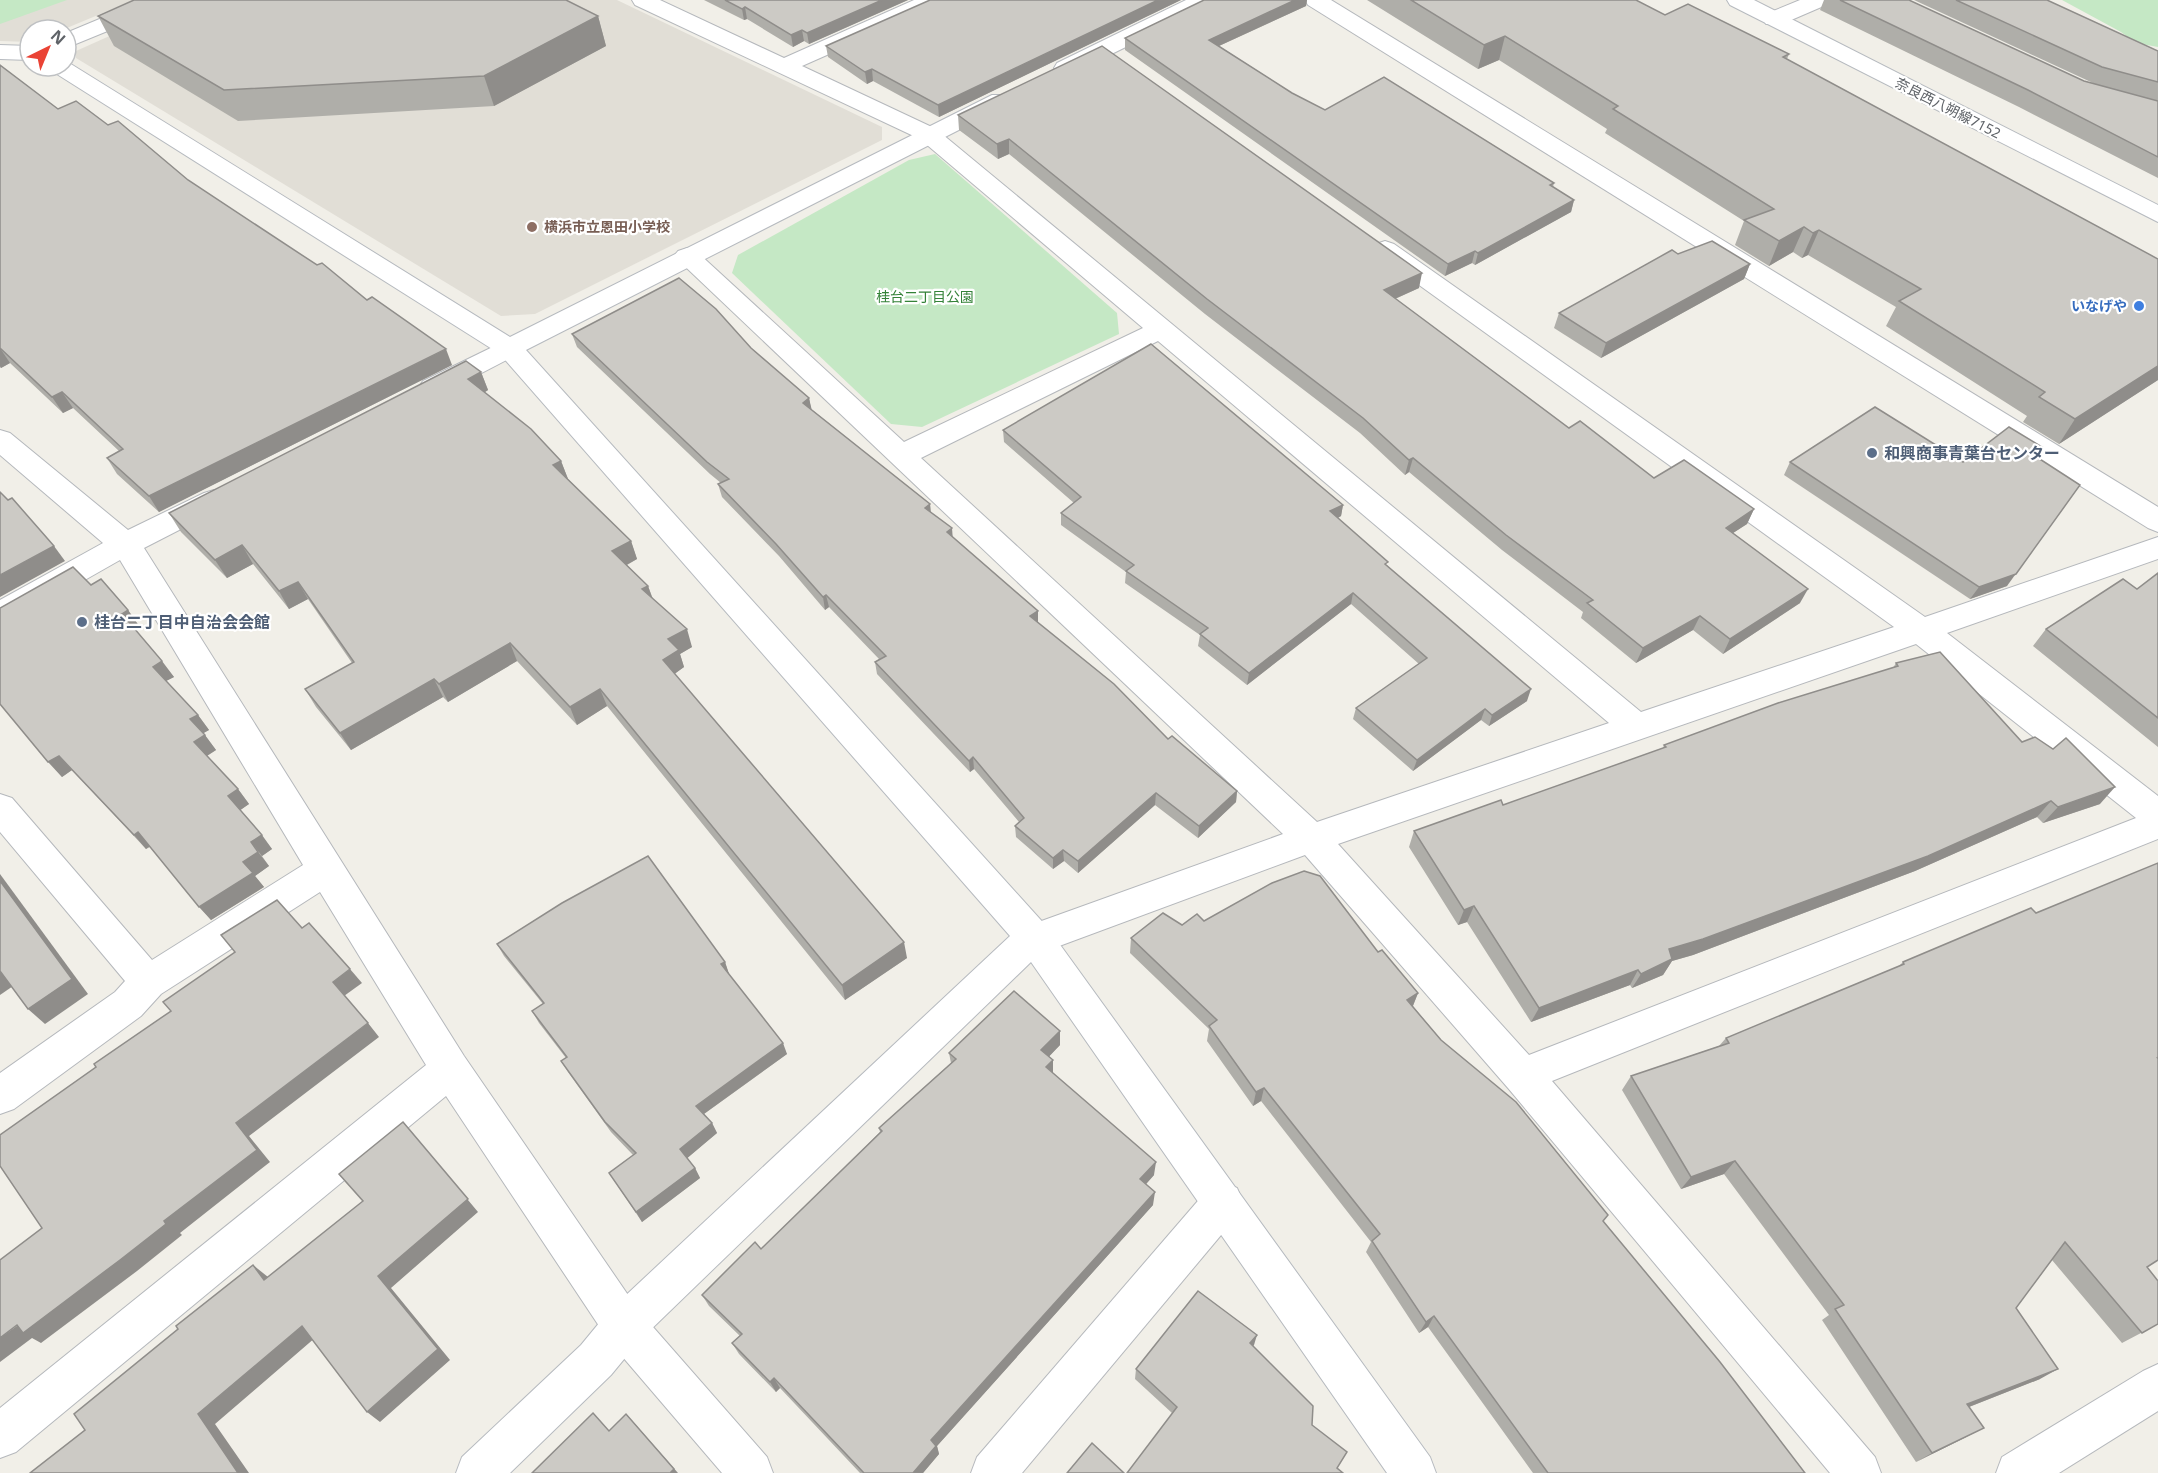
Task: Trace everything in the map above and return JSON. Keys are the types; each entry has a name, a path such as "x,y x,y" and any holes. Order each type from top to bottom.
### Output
{"street":[{"path":"78,36 163,0"},
{"path":"643,0 927,134 1636,727"},
{"path":"784,66 901,5 932,0"},
{"path":"414,397 927,134 1032,84 1114,56 1203,0"},
{"path":"1316,0 2158,521"},
{"name":"奈良西八朔線7152","path":"1738,0 2158,215"},
{"path":"1774,19 1818,0"},
{"path":"0,52 18,53"},
{"path":"78,77 509,348 1035,939 1414,1473"},
{"path":"1367,236 1922,631 2158,815"},
{"path":"687,256 1313,840 1522,1075 1859,1473"},
{"path":"902,455 1160,330"},
{"path":"0,440 127,546 450,1069 624,1326 751,1473"},
{"path":"0,614 107,554 233,491"},
{"path":"478,1473 596,1360 624,1326 1019,950 1035,939 1636,727 1922,631 2158,548"},
{"path":"0,808 148,982"},
{"path":"1522,1075 2158,824"},
{"path":"0,1096 128,1004 148,982 325,870"},
{"path":"0,1436 450,1069"},
{"path":"993,1473 1223,1203"},
{"path":"2018,1473 2158,1386"}],"shaded area":[{"path":"0,0 134,0 78,23 78,18 18,18 18,42 0,41"},
{"name":"横浜市立恩田小学校","path":"190,0 617,0 882,127 882,140 535,314 501,316 78,59 78,50"}],"green space":[{"path":"0,0 67,0 0,24"},
{"path":"2062,0 2158,0 2158,47 2136,43 2121,32"},
{"name":"桂台二丁目公園","path":"935,154 1117,313 1119,334 922,427 891,424 732,273 738,255 909,160"}],"building":[{"path":"134,0 566,0 598,16 484,76 224,90 98,16"},
{"path":"725,0 882,0 807,33 802,30 791,35 745,7 742,9"},
{"path":"930,0 1158,0 938,105 872,69 865,72 826,46"},
{"path":"1204,0 1295,0 1209,40 1292,93 1325,110 1384,77 1554,183 1550,185 1574,200 1478,253 1475,251 1448,264 1125,38"},
{"path":"1411,0 1636,0 1665,15 1688,4 1789,54 1783,57 2158,259 2158,366 2075,419 2039,397 2045,392 1899,301 1921,289 1819,230 1813,233 1804,227 1779,241 1744,220 1774,209 1613,109 1618,106 1505,36 1484,45"},
{"path":"1840,0 1909,0 2084,81 2158,101 2158,157 2028,90"},
{"path":"1956,0 2047,0 2158,51 2158,82 2102,67"},
{"path":"1102,46 1422,273 1384,290 1569,428 1580,421 1654,478 1684,460 1754,509 1726,528 1808,589 1730,639 1700,616 1643,648 1587,603 1593,600 1506,535 1413,458 1409,460 1363,418 1207,299 1009,139 997,144 958,115"},
{"path":"0,65 58,109 76,101 108,125 118,121 188,180 317,265 322,263 367,300 372,297 446,349 149,496 107,458 123,449 62,392 52,397 0,348"},
{"path":"1712,241 1750,264 1606,343 1559,313 1672,250 1678,254"},
{"path":"679,278 716,309 751,348 809,398 803,403 930,504 925,508 952,528 947,532 1038,611 1030,616 1114,684 1168,739 1172,736 1237,791 1199,826 1156,793 1078,861 1063,850 1053,858 1015,826 1024,818 973,757 969,761 875,662 886,656 826,595 823,597 718,484 729,479 707,462 572,334"},
{"path":"1151,344 1343,505 1330,511 1388,562 1385,564 1531,689 1492,715 1485,709 1417,760 1356,708 1427,658 1353,593 1249,673 1200,634 1208,628 1126,571 1134,565 1061,513 1081,497 1003,430"},
{"path":"466,361 481,372 468,379 531,429 561,461 553,465 631,541 612,551 648,586 642,589 687,629 668,639 679,650 663,660 904,942 842,985 600,689 570,707 510,643 439,684 434,679 340,733 305,689 354,662 298,582 279,591 242,545 215,560 169,513"},
{"path":"1875,407 1963,462 2009,427 2042,447 2032,454 2080,485 2016,574 1979,587 1790,462"},
{"path":"0,492 8,500 12,498 54,546 0,575"},
{"path":"73,567 91,585 101,579 128,610 122,614 162,661 153,667 198,715 190,719 205,735 194,742 238,789 228,796 262,835 251,842 258,852 243,862 253,873 199,907 138,832 134,835 59,756 48,762 0,704 0,608"},
{"path":"2158,573 2158,718 2046,629 2123,579 2137,589"},
{"path":"1940,652 2022,742 2035,737 2053,749 2066,738 2115,787 2058,807 2051,801 1928,856 1703,939 1669,949 1672,959 1641,974 1638,970 1539,1008 1474,906 1464,910 1414,831 1501,800 1503,805 1666,747 1664,745 1778,703 1898,666 1896,663"},
{"path":"648,856 725,962 721,964 783,1043 696,1106 712,1123 680,1149 695,1168 636,1212 609,1173 636,1153 605,1122 561,1061 567,1057 532,1011 544,1003 497,944 562,903"},
{"path":"2158,863 2158,1260 2147,1267 2158,1281 2158,1324 2142,1333 2065,1242 2016,1308 2058,1369 1967,1404 1984,1428 1932,1453 1835,1309 1844,1305 1735,1161 1691,1177 1631,1076 1729,1043 1726,1038 2031,908 2036,913"},
{"path":"1304,871 1320,876 1378,952 1382,950 1418,993 1407,1000 1441,1040 1516,1102 1608,1215 1603,1221 1720,1362 1805,1473 1548,1473 1434,1316 1426,1322 1372,1241 1380,1234 1264,1088 1256,1092 1209,1026 1217,1020 1131,938 1163,913 1182,925 1197,914 1204,921 1272,883"},
{"path":"0,881 72,979 28,1009 0,971"},
{"path":"277,900 302,928 309,923 350,969 333,982 368,1023 236,1123 257,1150 164,1221 166,1224 120,1260 23,1333 17,1325 0,1338 0,1260 42,1228 0,1166 0,1135 96,1067 94,1064 171,1011 163,1002 235,952 221,935"},
{"path":"1014,991 1060,1031 1041,1050 1053,1060 1046,1067 1156,1162 1140,1179 1155,1192 931,1440 936,1446 913,1473 864,1473 774,1378 770,1382 732,1343 742,1334 702,1295 755,1242 761,1249 882,1131 879,1128 956,1059 949,1053"},
{"path":"403,1122 468,1199 378,1276 438,1349 367,1412 302,1326 198,1414 238,1473 30,1473 85,1430 74,1414 178,1329 176,1326 253,1265 264,1280 363,1201 339,1174"},
{"path":"1198,1291 1257,1335 1250,1343 1313,1406 1312,1425 1347,1452 1337,1468 1343,1473 1127,1473 1177,1407 1136,1369"},
{"path":"593,1413 609,1431 626,1414 674,1469 672,1473 532,1473"},
{"path":"1092,1443 1124,1473 1067,1473"}],"place":[{"name":"横浜市立恩田小学校","path":"532,227"},
{"name":"いなげや","path":"2139,306"},
{"name":"和興商事青葉台センター","path":"1872,453"},
{"name":"桂台二丁目中自治会会館","path":"82,622"}]}
